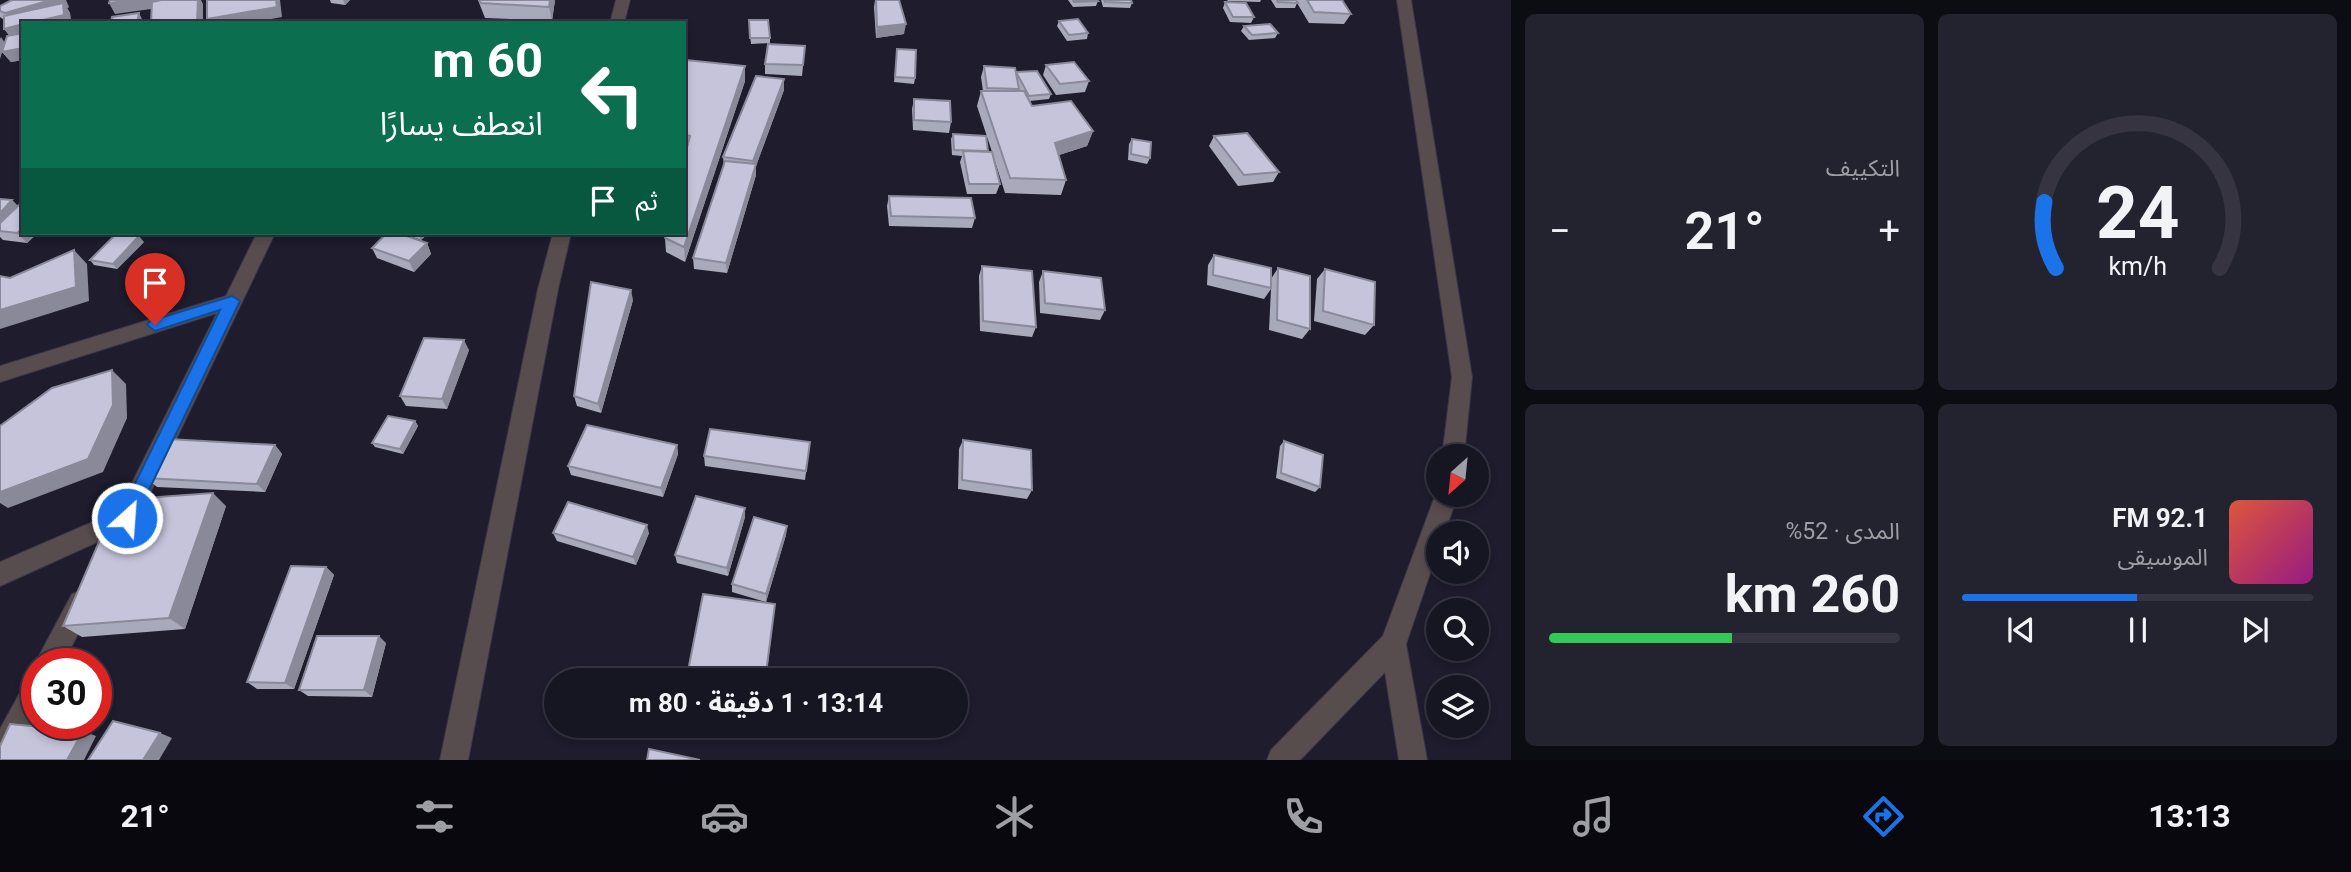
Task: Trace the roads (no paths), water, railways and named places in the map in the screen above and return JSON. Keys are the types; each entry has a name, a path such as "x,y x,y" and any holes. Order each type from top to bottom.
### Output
{"street":[{"path":"618,21 624,0"},
{"path":"1404,0 1462,377 1454,444"},
{"path":"108,554 265,235"},
{"path":"454,760 548,289 562,235"},
{"path":"0,374 232,301"},
{"path":"1281,760 1393,644 1441,508"},
{"path":"0,574 127,518"},
{"path":"57,648 95,578"},
{"path":"1393,644 1413,760"},
{"path":"0,757 21,717"}]}
